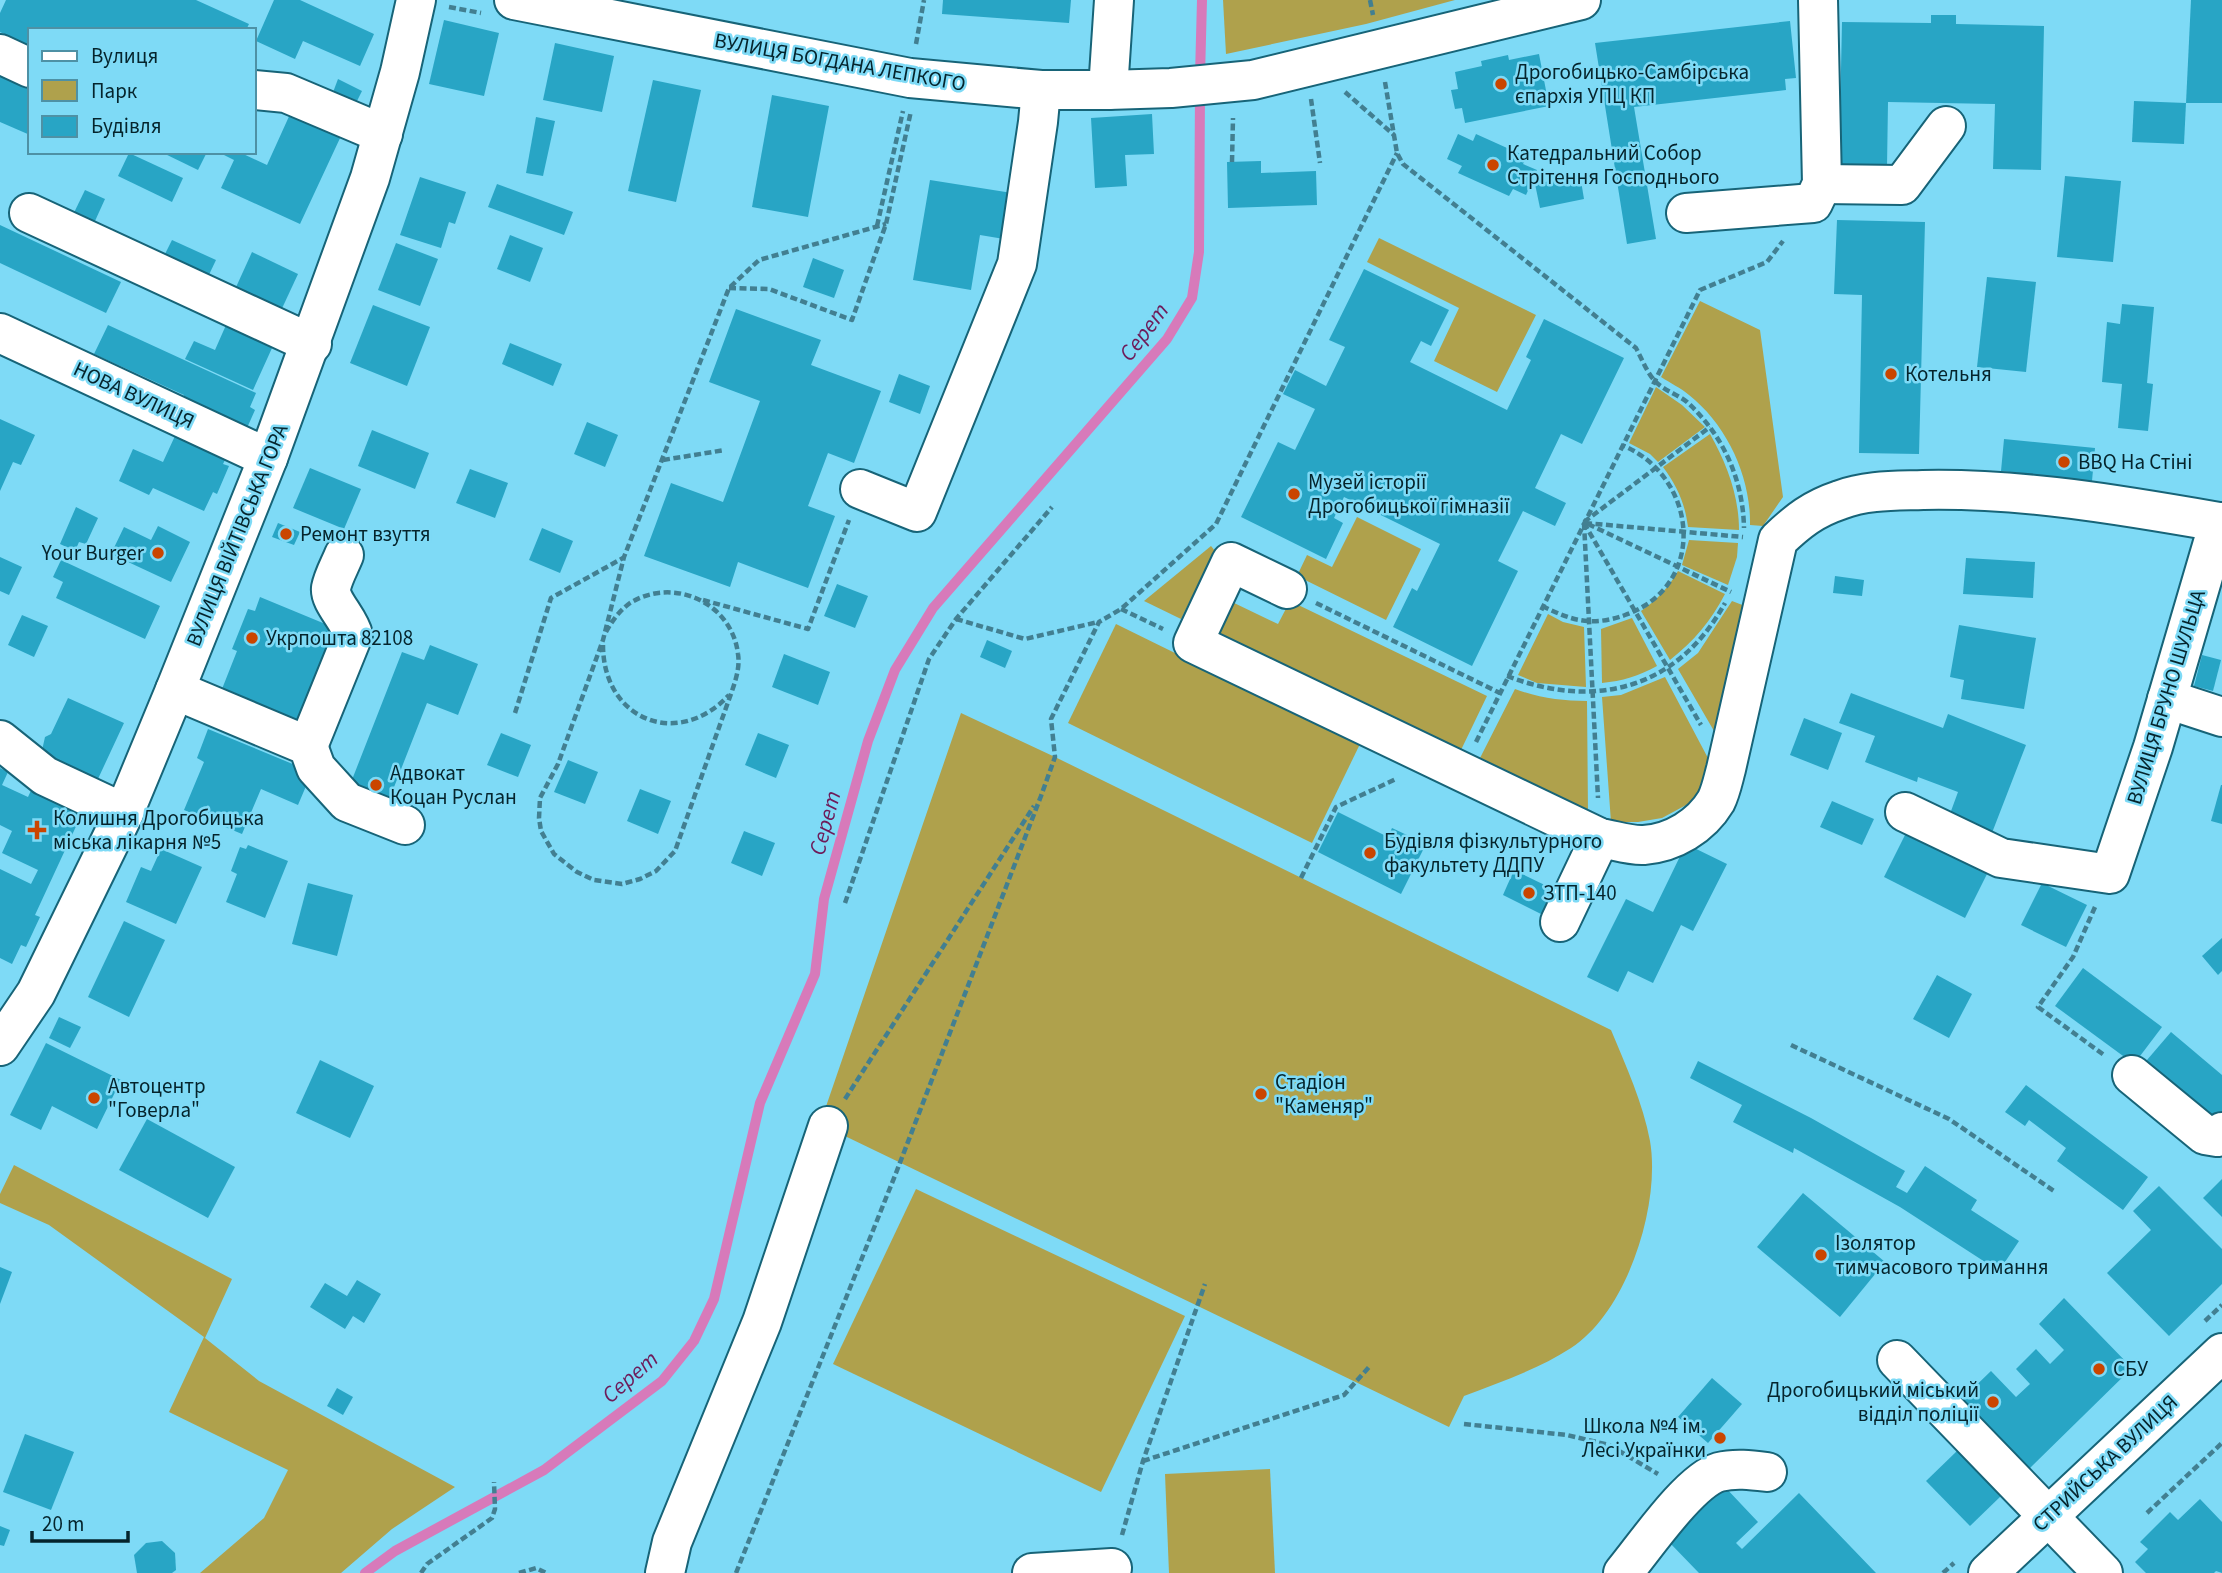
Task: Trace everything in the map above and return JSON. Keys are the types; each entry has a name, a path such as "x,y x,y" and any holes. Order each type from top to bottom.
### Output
{"street":[{"name":"ВУЛИЦЯ ВІЙТІВСЬКА ГОРА","path":"0,1045 18,993 124,813 268,458 348,243 383,134 400,72 415,0"},
{"name":"ВУЛИЦЯ БОГДАНА ЛЕПКОГО","path":"514,0 914,79 1041,90 1171,88 1231,97 1253,80 1581,0"},
{"path":"1108,90 1114,0"},
{"path":"1817,193 1818,0"},
{"path":"0,54 28,67"},
{"path":"256,90 286,93 383,134"},
{"path":"860,489 917,512 1017,264 1041,90"},
{"path":"1686,213 1817,193 1902,185 1946,126"},
{"path":"29,213 312,344"},
{"name":"НОВА ВУЛИЦЯ","path":"0,333 268,458"},
{"path":"1287,589 1231,562 1192,643 1600,838 1641,845 1668,841 1693,827 1717,798 1779,540 1804,516 1841,499 1874,491 1979,489 2087,501 2220,522"},
{"name":"ВУЛИЦЯ БРУНО ШУЛЬЦА","path":"2110,874 2167,699 2220,522"},
{"path":"344,555 331,589 332,596 351,626 353,635 308,746 316,768 347,802 405,825"},
{"path":"175,691 308,746"},
{"path":"2167,699 2222,717"},
{"path":"0,740 45,776 124,813"},
{"path":"1905,812 2001,858 2110,874"},
{"path":"1560,922 1600,838"},
{"path":"2132,1075 2205,1135 2217,1137 2222,1132"},
{"path":"665,1573 672,1542 762,1322 828,1126"},
{"name":"СТРИЙСЬКА ВУЛИЦЯ","path":"1989,1573 2222,1353"},
{"path":"1898,1360 2103,1573"},
{"path":"1623,1573 1689,1493 1716,1473 1738,1469 1768,1472"},
{"path":"1032,1573 1112,1568"}],"path":[{"path":"729,288 769,289 852,320 886,224 914,79 925,0"},
{"path":"1379,50 1397,153 1403,164 1636,348 1654,381 1685,401 1710,427 1724,447 1740,491 1743,547"},
{"path":"877,226 914,79"},
{"path":"1340,88 1394,135"},
{"path":"1231,97 1232,162"},
{"path":"1311,97 1320,163"},
{"path":"956,619 1025,639 1098,622 1121,609 1216,524 1397,153"},
{"path":"1301,878 1336,807 1450,766 1500,693 1700,290 1767,262 1817,193"},
{"path":"699,598 720,615 734,638 738,665 732,691 682,832 670,858 656,871 640,880 622,884 594,880 554,854 541,831 538,818 540,798 558,764 606,632 624,557 729,288 759,260 886,224"},
{"path":"1584,523 1710,427"},
{"path":"1542,606 1564,617 1589,622 1613,620 1652,600 1667,585 1677,566 1684,532 1681,508 1672,486 1658,467 1622,445"},
{"path":"663,460 725,450"},
{"path":"606,632 615,617 629,604 645,596 672,592 808,629 860,489"},
{"path":"845,903 929,659 956,619 1052,507"},
{"path":"1584,523 1744,537"},
{"path":"1584,523 1731,592"},
{"path":"1584,523 1726,769"},
{"path":"1584,523 1600,838"},
{"path":"515,713 551,598 624,557"},
{"path":"1507,676 1535,687 1563,692 1593,692 1644,680 1694,647 1715,621 1735,583"},
{"path":"1287,589 1500,693"},
{"path":"1121,609 1192,643"},
{"path":"736,1573 896,1173 1041,796 1055,757 1051,719 1098,622"},
{"path":"603,640 607,677 621,700 643,717 670,723 697,719 713,710 732,691"},
{"path":"828,1126 1041,796"},
{"path":"2110,874 2073,957 2038,1007 2132,1075"},
{"path":"1791,1045 1949,1119 2054,1191"},
{"path":"1112,1568 1143,1461 1205,1284"},
{"path":"1143,1461 1344,1395 1369,1367"},
{"path":"1464,1424 1567,1435 1609,1445 1689,1493"},
{"path":"2147,1513 2222,1443"},
{"path":"421,1573 427,1564 492,1518 495,1509 494,1482"},
{"path":"519,1573 536,1568 546,1573"}],"green space":[{"path":"1223,0 1455,0 1366,24 1226,54"},
{"path":"1379,238 1536,315 1497,392 1434,361 1459,308 1367,262"},
{"path":"1700,301 1760,330 1783,497 1763,526 1750,525 1741,471 1715,421 1689,395 1661,377"},
{"path":"1656,387 1682,405 1705,427 1658,462 1650,454 1629,443"},
{"path":"1710,434 1731,480 1739,530 1688,527 1680,495 1663,467"},
{"path":"1357,517 1421,549 1386,620 1297,576 1307,555 1332,567"},
{"path":"1689,540 1738,543 1737,557 1728,585 1682,565"},
{"path":"1211,546 1215,551 1181,619 1144,601"},
{"path":"1678,571 1725,594 1701,630 1670,660 1641,611 1662,593"},
{"path":"1230,601 1278,624 1290,601 1487,696 1461,750 1215,632"},
{"path":"1732,601 1745,606 1714,731 1678,669 1698,653"},
{"path":"1548,614 1563,622 1584,627 1586,687 1537,683 1518,675"},
{"path":"1632,618 1657,666 1630,678 1602,683 1601,629"},
{"path":"1116,624 1360,744 1312,843 1068,723"},
{"path":"1665,677 1709,760 1703,787 1688,804 1662,818 1638,822 1611,822 1602,697 1621,695"},
{"path":"1515,689 1551,698 1587,701 1588,813 1479,760"},
{"path":"961,713 1611,1030 1643,1113 1650,1141 1652,1167 1645,1225 1636,1255 1624,1284 1591,1331 1571,1348 1546,1362 1464,1396 1449,1427 820,1124"},
{"path":"14,1165 232,1279 205,1338 259,1381 455,1487 392,1529 341,1573 200,1573 264,1518 288,1470 169,1412 204,1337 49,1225 0,1203 0,1194"},
{"path":"916,1189 1185,1316 1101,1492 833,1364"},
{"path":"1270,1469 1275,1573 1169,1573 1165,1474"}],"building":[{"path":"6,0 196,0 249,24 247,28 28,28 28,45 0,32 0,13"},
{"path":"274,0 300,0 374,34 360,66 303,41 295,59 256,41"},
{"path":"943,0 1071,0 1069,23 942,14"},
{"path":"2191,0 2222,0 2222,103 2186,103"},
{"path":"1931,15 1956,15 1956,24 2044,26 2041,170 1993,169 1995,104 1888,102 1887,167 1839,166 1842,22 1931,23"},
{"path":"444,20 499,33 484,96 429,84"},
{"path":"1790,21 1796,78 1785,79 1786,90 1634,107 1656,239 1627,244 1595,43"},
{"path":"555,43 614,56 602,112 543,100"},
{"name":"Дрогобицько-Самбірська єпархія УПЦ КП","path":"1539,54 1549,106 1465,123 1462,108 1455,109 1451,90 1458,89 1455,72 1482,66 1481,61 1508,55 1509,60"},
{"path":"0,75 28,87 28,134 0,122"},
{"path":"338,79 362,91 355,105 332,95"},
{"path":"653,80 701,90 676,202 628,191"},
{"path":"772,95 829,106 808,217 752,207"},
{"path":"2134,101 2186,103 2184,144 2132,142"},
{"path":"291,112 341,136 300,224 221,188 234,160 222,154 243,154 267,165"},
{"path":"1152,114 1154,154 1125,155 1127,186 1095,188 1091,118"},
{"path":"536,117 555,121 543,176 526,173"},
{"name":"Катедральний Собор Стрітення Господнього","path":"1458,134 1473,141 1476,134 1527,157 1523,164 1537,170 1526,195 1513,189 1509,196 1458,173 1462,166 1447,159"},
{"path":"129,154 131,154 183,178 172,202 118,176"},
{"path":"165,154 206,154 198,170"},
{"path":"1261,161 1261,173 1316,171 1317,205 1228,208 1227,162"},
{"path":"1580,175 1584,199 1540,208 1535,184"},
{"path":"2065,176 2121,181 2113,262 2057,257"},
{"path":"420,177 466,192 455,224 449,222 441,248 400,235"},
{"path":"930,180 1012,193 1004,239 980,235 971,290 913,280"},
{"path":"497,184 573,212 564,235 488,207"},
{"path":"85,190 105,199 90,232 69,223"},
{"name":"Котельня","path":"1837,220 1925,222 1919,454 1859,453 1862,295 1834,294"},
{"path":"0,225 121,282 106,313 0,263"},
{"path":"510,235 543,248 530,282 497,269"},
{"path":"172,240 216,260 206,281 162,260"},
{"path":"396,243 438,259 420,306 378,290"},
{"path":"252,252 298,274 278,317 232,296"},
{"path":"813,258 844,270 834,298 803,287"},
{"path":"1364,269 1449,310 1431,346 1421,341 1410,362 1507,410 1531,360 1526,357 1544,319 1624,358 1582,444 1561,434 1535,488 1566,503 1555,526 1523,511 1498,561 1518,571 1472,666 1393,627 1412,588 1417,591 1440,544 1344,497 1334,518 1343,523 1326,559 1241,517 1278,442 1295,450 1315,409 1283,394 1295,370 1326,386 1345,347 1329,340"},
{"path":"1987,277 2036,282 2026,372 1977,367"},
{"path":"2122,304 2154,307 2147,383 2153,384 2148,431 2118,428 2122,384 2102,382 2107,322 2120,324"},
{"path":"373,305 430,327 407,386 350,363"},
{"path":"736,309 821,340 811,365 881,391 854,463 828,453 808,506 835,516 808,588 738,562 730,587 644,556 671,483 723,502 760,401 709,382"},
{"path":"230,316 277,337 253,390 185,359 194,341 215,350"},
{"path":"108,325 256,393 250,407 255,410 247,428 178,409 184,395 94,354"},
{"path":"510,343 562,364 553,386 502,364"},
{"path":"899,374 930,386 920,414 889,402"},
{"path":"0,419 35,435 21,465 13,462 0,491"},
{"path":"587,422 618,435 605,467 574,454"},
{"path":"180,425 231,448 223,464 229,466 217,494 213,492 204,511 153,488 149,495 119,481 133,449 163,462"},
{"path":"372,430 429,453 415,489 358,466"},
{"path":"2004,439 2095,448 2092,481 2001,471"},
{"path":"310,468 361,489 344,529 293,508"},
{"path":"470,469 508,483 495,518 456,503"},
{"path":"76,507 98,518 86,544 79,542 75,551 60,544"},
{"name":"Ремонт взуття","path":"278,523 300,532 294,545 272,537"},
{"path":"158,526 190,542 171,582 111,554 124,527 151,540"},
{"path":"542,528 573,541 560,573 529,560"},
{"path":"0,557 22,567 9,595 0,591"},
{"path":"1966,558 2035,562 2033,598 1963,594"},
{"path":"61,560 160,606 145,639 56,598 63,582 53,577"},
{"path":"1835,576 1864,580 1862,596 1833,593"},
{"path":"837,584 868,596 855,628 824,616"},
{"path":"260,597 335,628 297,720 222,689 237,651 232,649 248,609 255,611"},
{"path":"22,615 48,626 34,657 8,645"},
{"path":"1959,625 2036,638 2024,709 1961,699 1964,680 1950,677"},
{"path":"987,640 1012,651 1005,668 980,657"},
{"path":"430,645 478,664 458,715 427,703 387,805 348,790 402,652 424,660"},
{"path":"784,654 830,672 818,705 772,687"},
{"path":"2202,655 2221,660 2213,691 2194,686"},
{"path":"1851,693 1943,728 1948,714 2026,745 1990,838 1947,822 1958,792 1918,777 1917,782 1865,762 1875,736 1839,723"},
{"path":"68,698 124,723 97,781 41,755 45,737 51,734"},
{"path":"1804,718 1842,733 1828,770 1790,755"},
{"path":"208,729 312,772 298,805 261,789 242,834 184,810 204,762 197,758"},
{"path":"501,733 531,745 518,777 487,765"},
{"path":"758,733 789,745 776,778 745,765"},
{"path":"568,760 598,772 585,804 554,792"},
{"name":"Колишня Дрогобицька міська лікарня №5","path":"0,768 8,772 2,785 28,797 34,784 85,807 35,915 40,917 26,947 21,945 12,964 0,958 0,869 31,884 38,870 2,853 12,831 0,825"},
{"path":"2222,785 2222,824 2211,821"},
{"path":"640,789 671,801 658,834 627,821"},
{"path":"1832,801 1874,819 1862,845 1820,827"},
{"name":"Будівля фізкультурного факультету ДДПУ","path":"1338,812 1388,837 1392,828 1426,844 1401,894 1318,852"},
{"path":"1908,829 1989,870 1965,918 1884,877"},
{"path":"744,831 775,843 762,876 731,863"},
{"path":"1686,844 1727,864 1693,931 1681,925 1653,983 1628,971 1618,992 1587,977 1626,899 1653,912"},
{"path":"248,845 288,861 265,918 226,902 237,874 231,871 240,847 246,849"},
{"path":"161,849 202,867 176,924 126,902 141,867 151,871"},
{"name":"ЗТП-140","path":"1514,870 1555,890 1543,915 1503,895"},
{"path":"308,883 353,895 337,956 292,944"},
{"path":"2042,883 2087,905 2066,947 2021,925"},
{"path":"124,921 165,940 129,1017 88,997"},
{"path":"2222,938 2222,971 2218,975 2202,956"},
{"path":"2083,968 2162,1027 2134,1064 2055,1006"},
{"path":"1937,975 1972,994 1949,1038 1913,1019"},
{"path":"59,1017 81,1027 70,1048 49,1038"},
{"path":"2171,1032 2222,1075 2222,1116 2212,1128 2141,1067"},
{"path":"46,1043 121,1080 97,1129 52,1106 41,1130 10,1115"},
{"path":"320,1060 374,1086 350,1138 296,1113"},
{"path":"1698,1061 1811,1118 1905,1171 1896,1187 1907,1193 1925,1166 1977,1200 1971,1210 2019,1241 1999,1271 1900,1207 1794,1148 1793,1153 1733,1122 1742,1105 1690,1078"},
{"path":"2026,1085 2148,1177 2123,1210 2057,1161 2066,1148 2029,1120 2025,1126 2005,1112"},
{"path":"147,1119 235,1167 208,1218 119,1170"},
{"path":"2222,1179 2222,1217 2203,1198"},
{"path":"2159,1186 2222,1249 2222,1284 2169,1336 2107,1273 2151,1230 2133,1211"},
{"name":"Ізолятор тимчасового тримання","path":"1803,1193 1885,1262 1840,1317 1757,1247"},
{"path":"0,1267 12,1272 0,1304"},
{"path":"357,1280 381,1294 364,1323 353,1316 345,1329 310,1307 325,1283 347,1296"},
{"path":"2064,1298 2132,1368 2029,1469 1961,1400 1991,1371 2016,1397 2030,1384 2016,1369 2036,1349 2050,1364 2064,1350 2039,1324"},
{"path":"1712,1378 1742,1404 1708,1443 1678,1417"},
{"path":"337,1388 353,1397 343,1415 327,1406"},
{"path":"25,1434 74,1452 51,1510 3,1492"},
{"path":"1957,1451 2001,1496 1970,1526 1926,1481"},
{"path":"1724,1486 1758,1522 1736,1543 1742,1549 1799,1493 1876,1573 1699,1573 1668,1541"},
{"path":"2200,1499 2222,1522 2222,1573 2146,1573 2135,1562 2148,1549 2140,1542 2170,1512 2178,1520"},
{"path":"0,1526 10,1530 4,1546 0,1545"},
{"path":"162,1541 175,1553 176,1570 172,1573 137,1573 134,1555 146,1543"}],"waterway":[{"name":"Серет","path":"1200,76 1202,0"},
{"name":"Серет","path":"365,1573 395,1551 544,1470 662,1381 694,1341 714,1299 760,1103 815,974 824,899 868,741 895,670 933,608 1167,339 1192,298 1199,252 1200,92"}],"place":[{"name":"Дрогобицько-Самбірська єпархія УПЦ КП","path":"1501,84"},
{"name":"Катедральний Собор Стрітення Господнього","path":"1493,165"},
{"name":"Котельня","path":"1891,374"},
{"name":"BBQ На Стіні","path":"2064,462"},
{"name":"Музей історії Дрогобицької гімназії","path":"1294,494"},
{"name":"Ремонт взуття","path":"286,534"},
{"name":"Your Burger","path":"158,553"},
{"name":"Укрпошта 82108","path":"252,638"},
{"name":"Адвокат Коцан Руслан","path":"376,785"},
{"name":"Колишня Дрогобицька міська лікарня №5","path":"37,830"},
{"name":"Будівля фізкультурного факультету ДДПУ","path":"1370,853"},
{"name":"ЗТП-140","path":"1529,893"},
{"name":"Стадіон \"Каменяр\"","path":"1261,1094"},
{"name":"Автоцентр \"Говерла\"","path":"94,1098"},
{"name":"Ізолятор тимчасового тримання","path":"1821,1255"},
{"name":"СБУ","path":"2099,1369"},
{"name":"Дрогобицький міський відділ поліції","path":"1993,1402"},
{"name":"Школа №4 ім. Лесі Українки","path":"1720,1438"}]}
